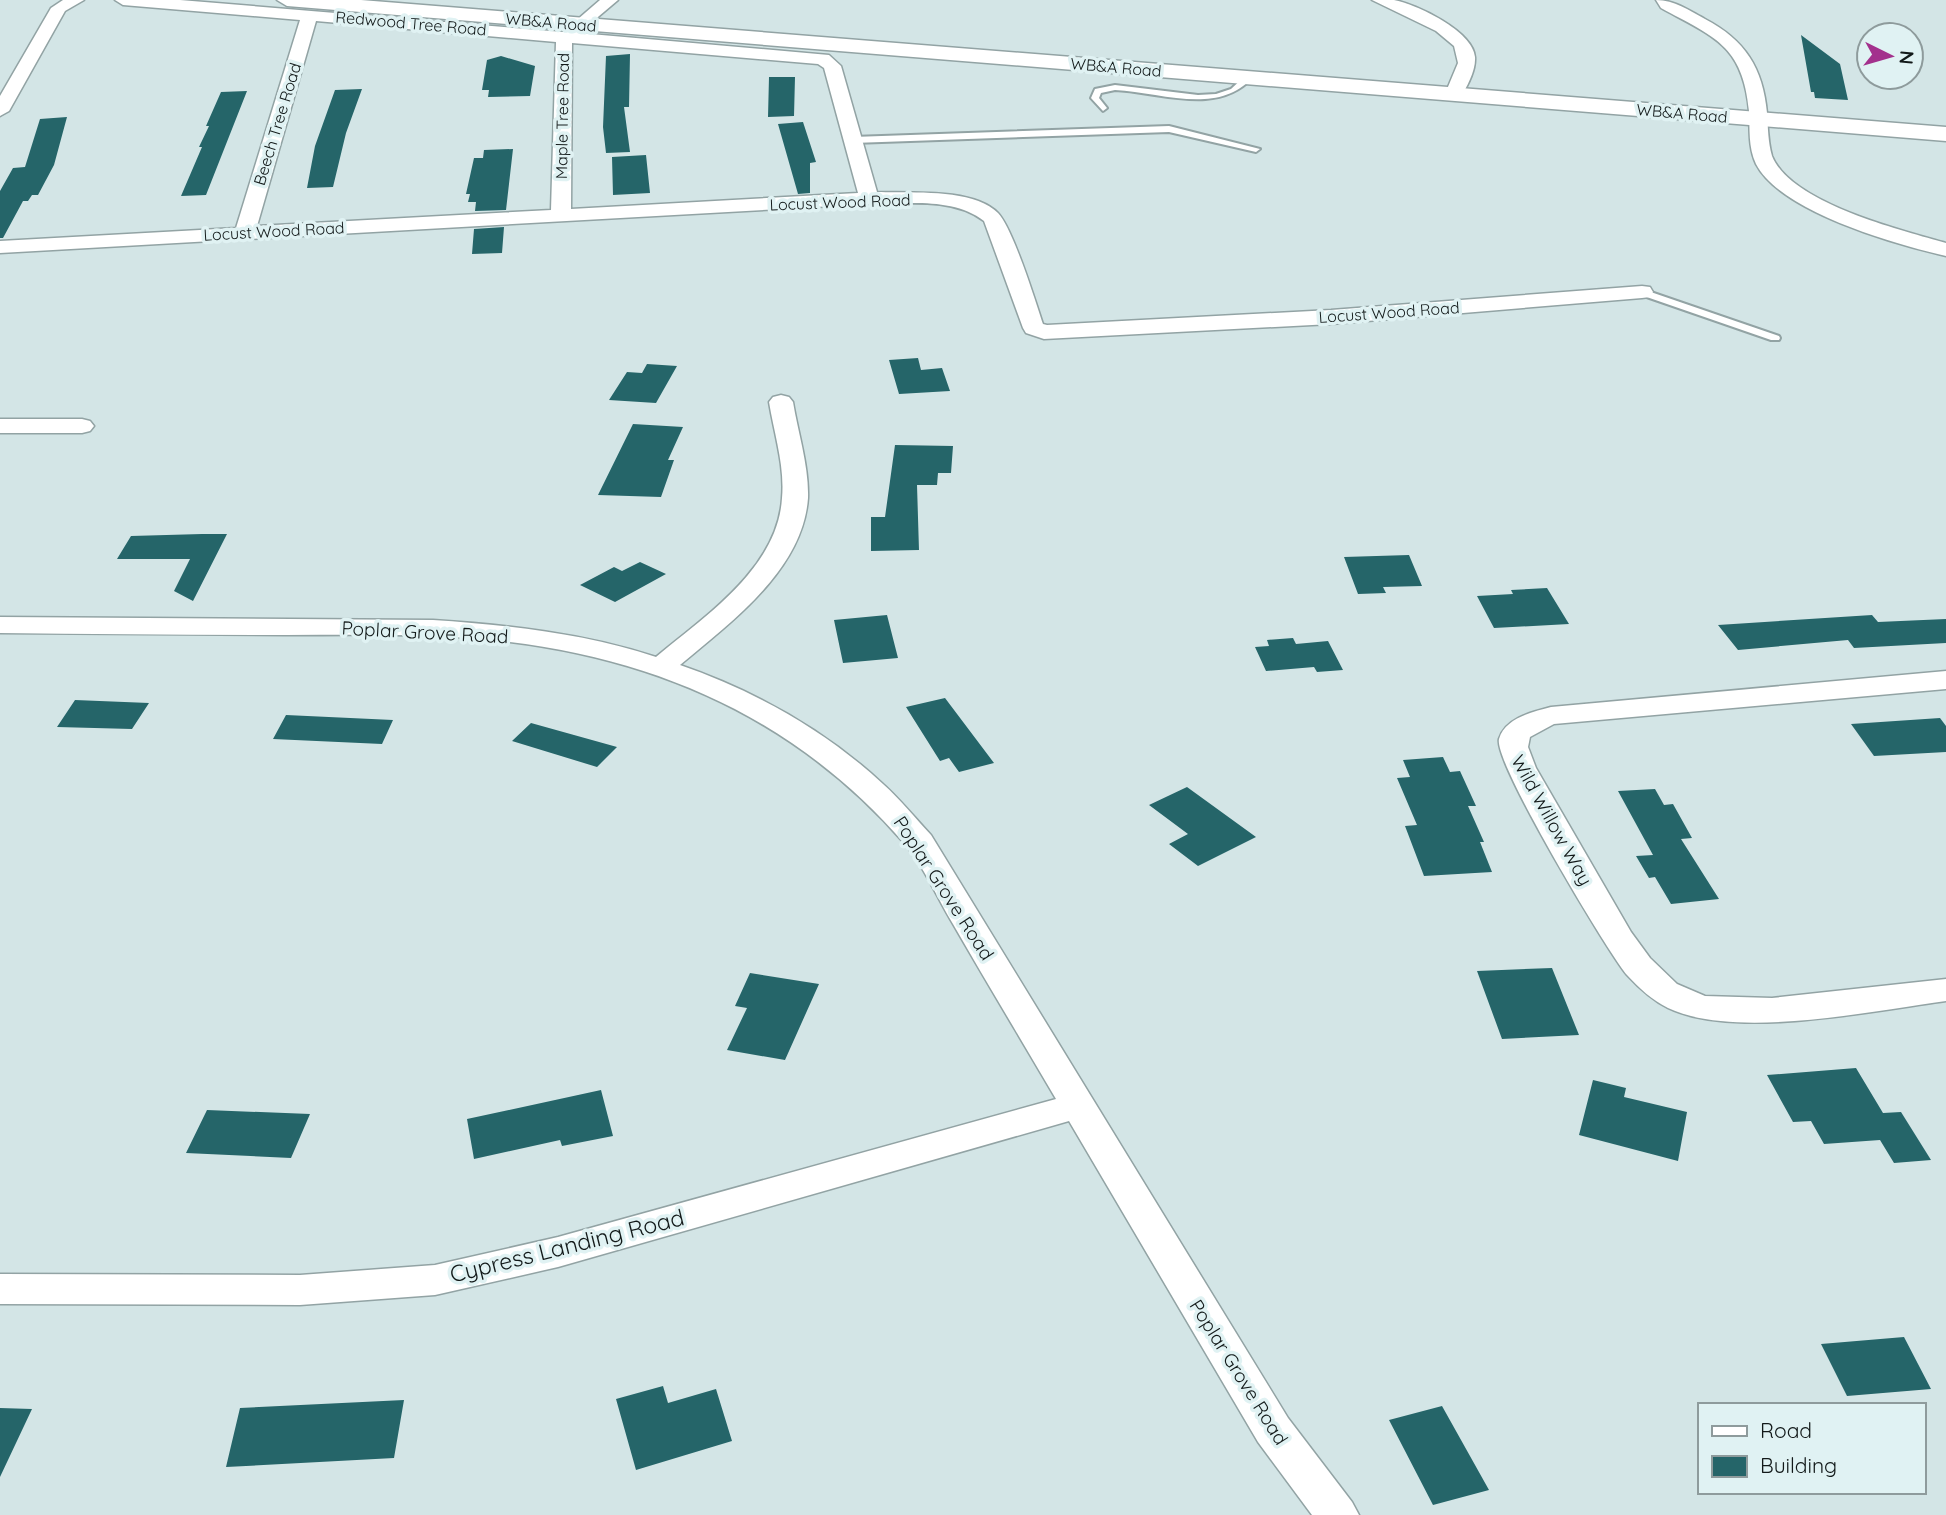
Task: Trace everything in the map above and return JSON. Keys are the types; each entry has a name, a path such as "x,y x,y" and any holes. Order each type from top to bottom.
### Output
{"street":[{"path":"0,111 59,8 74,0"},
{"name":"Redwood Tree Road","path":"123,0 310,15 574,30 823,59 832,66 853,140"},
{"name":"WB&A Road","path":"287,0 574,30 1248,78 1946,134"},
{"path":"574,30 610,0"},
{"path":"1380,0 1430,21 1461,44 1466,62 1454,94"},
{"path":"1664,0 1667,5 1722,37 1740,52 1750,65 1754,78 1762,156 1769,169 1792,190 1856,221 1946,250"},
{"name":"Beech Tree Road","path":"245,232 310,15"},
{"name":"Maple Tree Road","path":"561,215 563,44 574,30"},
{"path":"853,140 869,198"},
{"name":"Locust Wood Road","path":"0,247 869,198 954,202 984,211 992,218 999,232 1034,328 1056,333 1331,317 1642,292"},
{"path":"662,667 744,594 778,550 789,526 795,501 794,474 781,402"},
{"path":"0,426 82,426"},
{"name":"Poplar Grove Road","path":"0,625 434,628 541,639 591,648 662,667 737,697 811,739 897,813 941,875 1273,1430 1336,1515"},
{"name":"Wild Willow Way","path":"1946,680 1551,716 1526,724 1516,733 1512,746 1517,763 1624,945 1659,987 1683,1002 1711,1009 1747,1010 1946,990"},
{"name":"Cypress Landing Road","path":"0,1289 300,1290 435,1280 558,1252 1078,1105"}],"lane":[{"path":"1103,108 1095,98 1098,91 1108,88 1139,88 1183,98 1224,93 1242,87 1248,78"},
{"path":"853,140 1115,132 1156,128 1256,149"},
{"path":"1642,292 1775,338"}],"building":[{"path":"1801,35 1840,64 1848,100 1815,98 1814,92 1811,92"},
{"path":"630,54 629,107 624,107 630,152 606,153 603,127 606,56"},
{"path":"501,56 535,66 530,96 488,97 489,90 482,90 487,60"},
{"path":"769,77 795,77 794,116 768,117"},
{"path":"362,89 346,133 333,187 307,188 315,146 335,90"},
{"path":"247,91 206,195 181,196 221,92"},
{"path":"67,117 54,165 38,195 32,195 28,201 23,201 3,238 0,238 0,191 13,168 25,167 40,119"},
{"path":"803,122 816,162 810,163 810,193 798,194 778,124"},
{"path":"513,149 506,210 475,211 476,202 468,202 470,194 466,194 474,158 483,158 484,150"},
{"path":"646,155 650,193 613,195 612,157"},
{"path":"504,227 502,253 472,254 474,229"},
{"path":"918,358 921,370 942,368 950,391 899,394 889,360"},
{"path":"647,364 677,366 656,403 609,400 627,372 642,373"},
{"path":"633,424 683,427 668,460 674,460 661,497 598,495"},
{"path":"895,445 953,446 951,473 938,473 937,485 917,485 919,550 871,551 871,517 885,517"},
{"path":"227,534 193,601 174,591 190,559 117,559 131,536"},
{"path":"1409,555 1422,586 1383,587 1386,593 1358,594 1344,557"},
{"path":"640,562 666,574 615,602 580,585 614,567 622,571"},
{"path":"1547,588 1569,624 1494,628 1477,596 1513,594 1511,590"},
{"path":"887,615 898,658 843,663 834,620"},
{"path":"1872,615 1878,622 1946,619 1946,643 1854,648 1848,640 1738,650 1718,625"},
{"path":"1293,638 1296,644 1328,641 1343,670 1317,672 1314,667 1266,671 1255,647 1269,646 1267,640"},
{"path":"945,698 994,763 959,772 949,758 940,761 906,707"},
{"path":"75,700 149,703 132,729 57,727"},
{"path":"286,715 393,720 382,744 273,739"},
{"path":"1940,718 1946,726 1946,752 1874,756 1851,724"},
{"path":"531,723 617,747 597,767 512,741"},
{"path":"1443,757 1450,772 1460,771 1476,806 1468,806 1484,842 1480,842 1492,872 1424,876 1405,826 1417,825 1397,778 1410,777 1403,760"},
{"path":"1187,787 1256,837 1198,866 1169,844 1188,834 1149,805"},
{"path":"1655,789 1664,805 1673,804 1692,838 1681,839 1719,899 1671,904 1655,877 1649,878 1636,856 1653,855 1618,791"},
{"path":"1552,968 1579,1035 1502,1039 1477,971"},
{"path":"750,973 819,984 785,1060 727,1050 747,1008 735,1006"},
{"path":"1856,1068 1883,1113 1901,1112 1931,1160 1894,1163 1880,1140 1824,1144 1811,1121 1793,1122 1767,1075"},
{"path":"1593,1080 1626,1088 1624,1097 1687,1112 1678,1161 1579,1135"},
{"path":"601,1090 613,1136 562,1146 560,1140 474,1159 467,1119"},
{"path":"207,1110 310,1114 291,1158 186,1153"},
{"path":"1904,1337 1931,1389 1847,1396 1821,1344"},
{"path":"663,1386 668,1403 716,1389 732,1441 636,1470 616,1399"},
{"path":"404,1400 394,1458 226,1467 240,1408"},
{"path":"1442,1406 1489,1490 1433,1505 1389,1420"},
{"path":"0,1408 32,1409 0,1477"}]}
